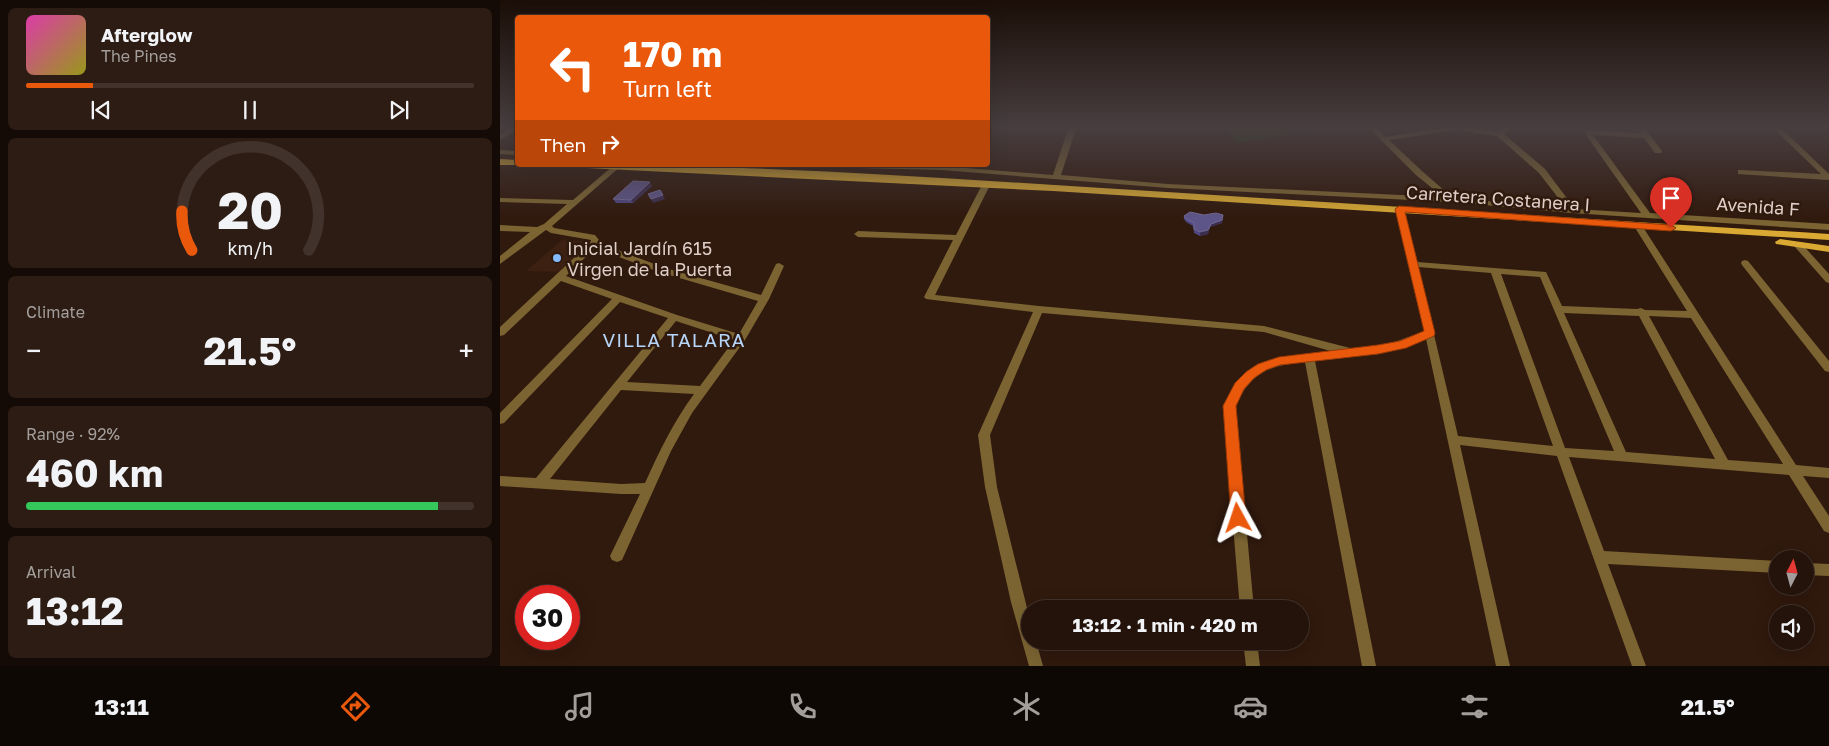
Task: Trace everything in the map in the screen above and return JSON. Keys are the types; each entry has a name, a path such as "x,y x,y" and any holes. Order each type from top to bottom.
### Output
{"main road":[{"path":"500,162 515,163"},
{"name":"Carretera Costanera I","path":"643,167 797,173 987,184 1829,237"},
{"name":"Carretera Costanera I","path":"1688,229 1829,249"}],"street":[{"path":"1056,178 1063,157"},
{"path":"1403,157 1451,200"},
{"path":"1526,157 1551,180 1572,211"},
{"path":"1606,157 1647,214"},
{"path":"1807,157 1828,178"},
{"path":"500,262 504,256 538,230 547,226 616,167"},
{"name":"Avenida F","path":"942,167 1168,186 1451,200 1572,211 1647,214 1829,227"},
{"path":"1741,172 1828,178"},
{"path":"987,184 929,297 1264,329 1353,353"},
{"path":"500,200 575,202"},
{"path":"1399,209 1430,333 1503,666"},
{"path":"500,333 594,244 595,240 592,236 551,230 547,226"},
{"path":"1638,226 1829,526"},
{"path":"500,228 538,230"},
{"path":"858,234 960,238"},
{"path":"594,244 662,270 764,299"},
{"path":"1798,245 1829,280"},
{"path":"1745,263 1829,368"},
{"path":"1412,264 1543,274 1622,457"},
{"path":"617,556 666,450 688,410 741,338 764,299 779,266"},
{"path":"1494,271 1639,666"},
{"path":"559,277 741,338"},
{"path":"500,420 618,298"},
{"path":"1036,666 1018,602 991,487 984,435 1039,309"},
{"path":"1558,309 1695,314"},
{"path":"1641,311 1725,466"},
{"path":"539,484 674,317"},
{"path":"1246,600 1230,406 1239,386 1262,367 1279,361 1353,353 1402,345 1430,333"},
{"path":"1309,358 1369,666"},
{"path":"618,386 703,390"},
{"path":"1453,440 1560,452 1829,473"},
{"path":"500,481 621,489 648,488"},
{"path":"1599,556 1769,566"},
{"path":"1814,569 1829,570"},
{"path":"1251,650 1253,666"}],"shaded area":[{"name":"Inicial Jardín 615 Virgen de la Puerta","path":"562,240 587,241 588,245 558,272 526,271"}],"building":[{"path":"633,181 650,182 631,200 613,199"},
{"path":"660,190 663,195 651,199 648,194"},
{"path":"1190,212 1204,215 1216,213 1223,215 1222,220 1211,224 1208,230 1200,232 1194,229 1194,223 1184,216"}],"place":[{"name":"Inicial Jardín 615 Virgen de la Puerta","path":"557,258"}],"district":[{"name":"VILLA TALARA","path":"674,339"}],"route":[{"path":"1238,518 1230,406 1239,386 1250,375 1262,367 1279,361 1378,350 1402,345 1430,333 1399,209 1671,228"}]}
